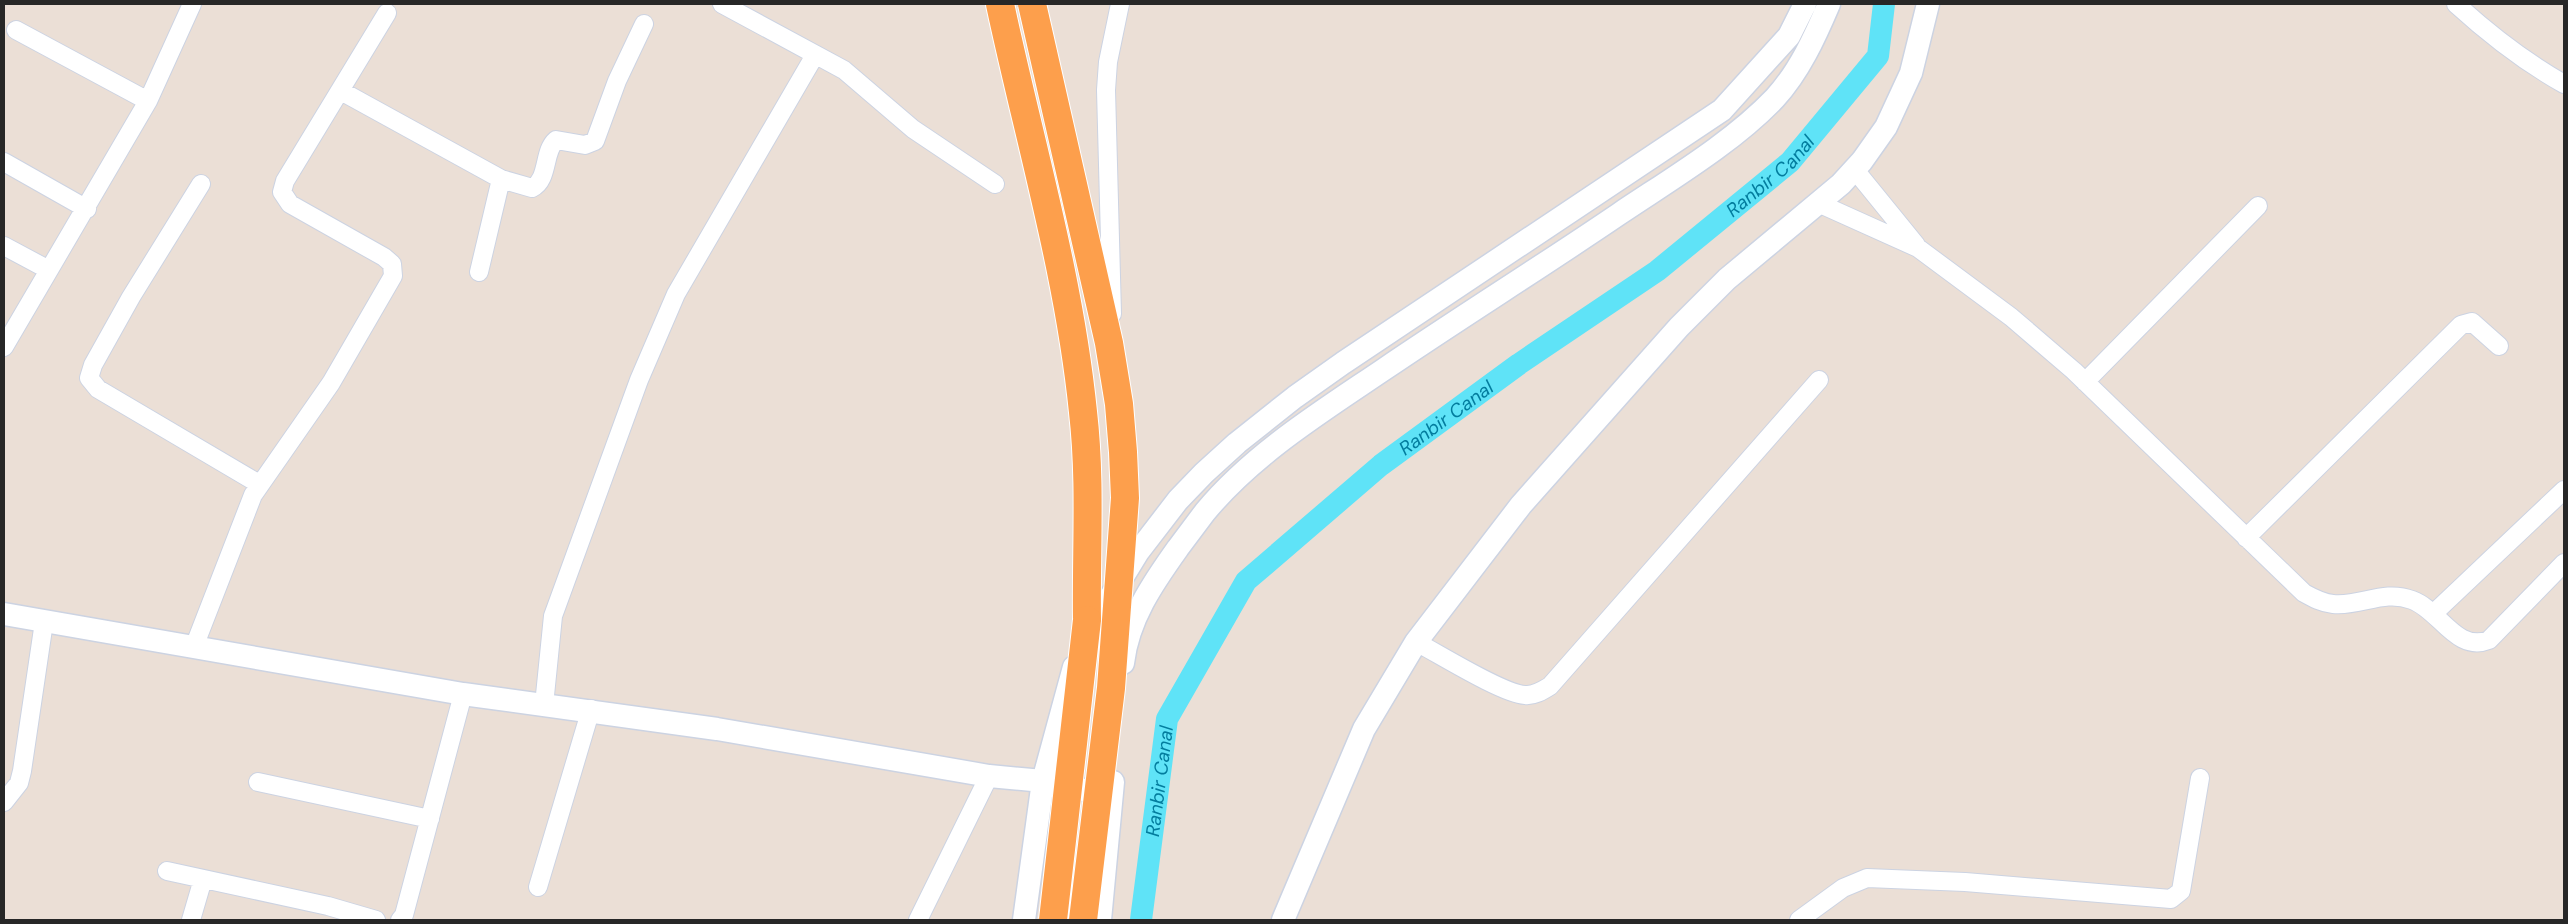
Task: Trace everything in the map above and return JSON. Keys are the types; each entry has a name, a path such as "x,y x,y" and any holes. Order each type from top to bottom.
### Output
{"highway":[{"path":"1000,4 1061,262 1083,411 1088,481 1087,620 1053,920"},
{"path":"1032,4 1109,343 1119,404 1123,452 1125,498 1111,688 1083,920"}],"street":[{"path":"4,347 87,209 148,101 192,4"},
{"path":"722,4 854,77 914,129 995,184"},
{"path":"1100,920 1124,657 1126,570 1113,344 1106,90 1108,62 1120,4"},
{"path":"1024,920 1043,781 1065,694 1077,657 1088,633 1126,570 1155,527 1204,473 1295,397 1722,110 1789,36 1805,4"},
{"path":"1124,657 1130,630 1146,594 1206,511 1238,479 1273,447 1336,402 1544,265 1734,133 1775,98 1787,82 1819,29 1829,4"},
{"path":"1283,920 1364,729 1416,642 1522,504 1679,327 1727,279 1818,204 1855,170 1886,127 1911,73 1928,4"},
{"path":"2456,4 2481,27 2540,70 2564,84"},
{"path":"194,648 246,511 259,484 331,383 393,276 392,264 384,257 290,204 282,192 285,181 387,13"},
{"path":"341,91 501,178 532,188 539,182 553,142 562,139 585,145 595,140 621,73 644,24"},
{"path":"16,30 148,101"},
{"path":"544,705 553,616 639,380 676,294 815,55"},
{"path":"4,162 87,209"},
{"path":"1855,170 1918,248"},
{"path":"479,272 501,178"},
{"path":"201,184 158,250 93,365 89,378 98,389 259,484"},
{"path":"1818,204 1918,248 2011,317 2085,382 2304,594 2323,602 2335,604 2396,595 2421,603 2460,639 2472,644 2480,644 2489,640 2564,563"},
{"path":"2085,382 2258,206"},
{"path":"4,246 49,270"},
{"path":"2246,538 2461,325 2472,322 2500,346"},
{"path":"1416,642 1510,692 1531,695 1543,691 1550,686 1819,380"},
{"path":"2434,613 2564,490"},
{"path":"4,614 464,694 544,705 591,709 989,776 1043,781 1111,796"},
{"path":"4,802 19,783 22,771 44,622"},
{"path":"400,920 464,694"},
{"path":"538,887 591,709"},
{"path":"918,920 989,776"},
{"path":"1799,920 1843,888 1867,878 1965,882 2171,899 2181,891 2200,778"},
{"path":"258,782 430,819"},
{"path":"167,871 327,913 376,920"},
{"path":"191,920 203,879"}],"waterway":[{"name":"Ranbir Canal","path":"1141,920 1167,719 1246,581 1381,465 1519,364 1657,271 1790,162 1878,56 1884,4"}]}
